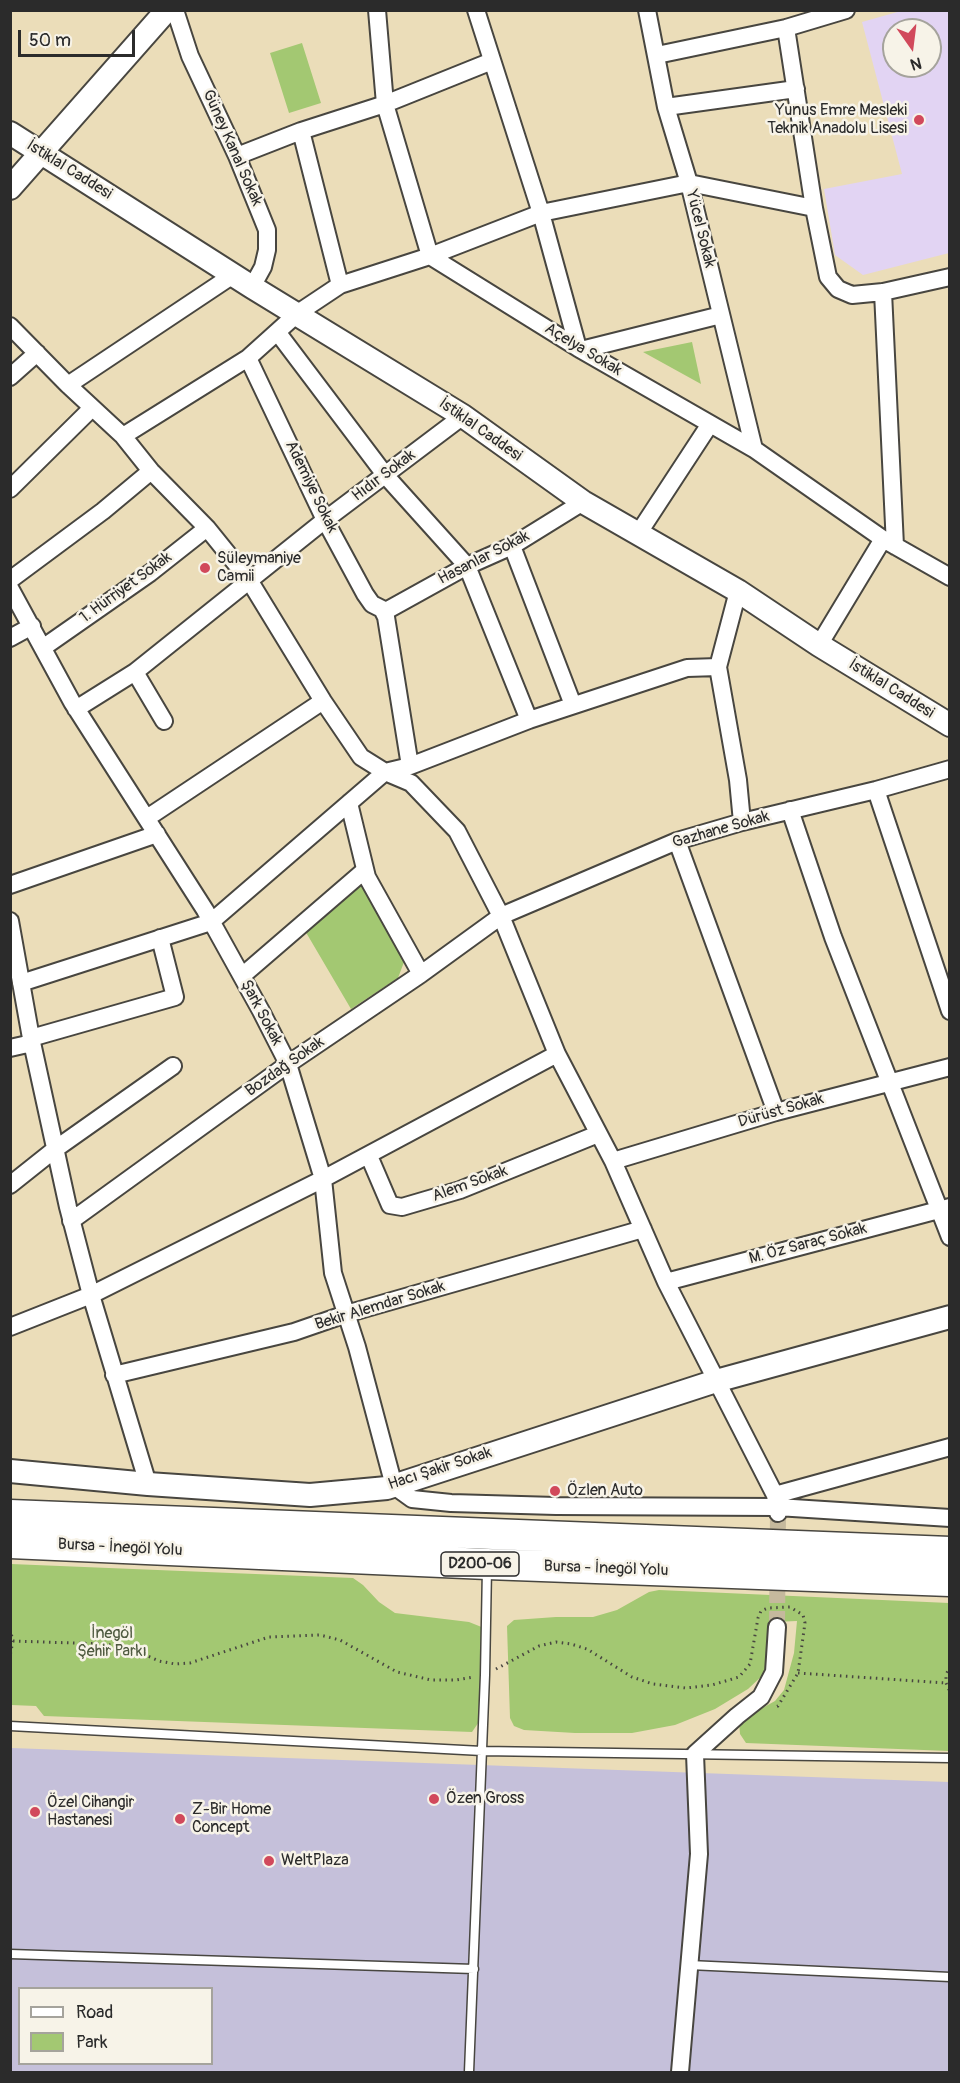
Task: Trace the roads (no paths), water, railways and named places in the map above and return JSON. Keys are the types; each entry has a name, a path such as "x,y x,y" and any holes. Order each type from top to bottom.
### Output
{"highway":[{"name":"Bursa - İnegöl Yolu","path":"10,1515 950,1552"},
{"name":"Bursa - İnegöl Yolu","path":"10,1542 487,1564 950,1581"}],"main road":[{"path":"10,188 167,10"},
{"name":"İstiklal Caddesi","path":"10,133 252,287 463,416 583,502 738,591 819,645 950,725"},
{"name":"Hacı Şakir Sokak","path":"10,1471 148,1484 310,1495 387,1488 716,1380 950,1317"}],"street":[{"name":"Güney Kanal Sokak","path":"175,10 190,56 237,156 267,230 267,250 263,267 252,287"},
{"path":"378,10 385,104 430,256"},
{"path":"476,10 541,213 580,349 721,315"},
{"name":"Yücel Sokak","path":"647,10 666,107 689,183 754,449"},
{"path":"657,55 786,27 846,10"},
{"path":"786,27 814,208 828,277 838,289 852,295 883,292 950,277"},
{"path":"237,156 301,131 385,104 492,61"},
{"path":"666,107 796,89"},
{"path":"301,131 340,285"},
{"path":"123,436 248,358 298,314 340,285 430,256 541,213 689,183 814,208"},
{"name":"Açelya Sokak","path":"430,256 580,349 754,449 889,543 950,576"},
{"path":"68,385 233,274"},
{"path":"819,645 889,543 883,292"},
{"path":"10,326 68,385 123,436 151,471 207,528 249,580 323,701 361,757 385,772 411,783 457,831 501,916 556,1054 614,1161 666,1282 776,1505"},
{"path":"278,333 386,476 467,566 529,720"},
{"path":"10,377 37,353"},
{"name":"Ademiye Sokak","path":"248,358 325,520 365,594 372,604 383,610"},
{"path":"10,489 92,408"},
{"name":"Hıdır Sokak","path":"76,709 135,672 325,520 463,416"},
{"path":"638,534 710,424"},
{"path":"10,580 103,512 151,471"},
{"name":"Hasanlar Sokak","path":"383,610 467,566 513,546 583,502"},
{"name":"1. Hürriyet Sokak","path":"44,647 150,573 207,528"},
{"path":"513,546 573,705"},
{"name":"Şark Sokak","path":"10,588 76,709 212,922 288,1064 323,1179 333,1273 357,1347 394,1486"},
{"path":"738,591 718,667 738,780 742,822"},
{"path":"383,610 410,766"},
{"path":"10,638 32,626"},
{"path":"21,983 212,922 385,772 410,766 529,720 687,668 718,667"},
{"path":"135,672 164,721"},
{"path":"147,818 323,701"},
{"name":"Gazhane Sokak","path":"501,916 677,841 950,769"},
{"path":"876,790 950,1011"},
{"path":"349,803 365,870 421,974"},
{"path":"790,810 833,937 888,1082 943,1208 950,1237"},
{"path":"10,885 157,834"},
{"path":"677,841 776,1112"},
{"path":"242,976 365,870"},
{"name":"Bozdağ Sokak","path":"71,1221 288,1064 421,974 501,916"},
{"path":"10,921 31,1041 71,1221 114,1375 148,1484"},
{"path":"10,1048 175,997 160,939"},
{"path":"10,1327 91,1295 369,1156 556,1054"},
{"path":"10,1185 54,1150 173,1066"},
{"name":"Dürüst Sokak","path":"614,1161 776,1112 950,1066"},
{"name":"Alem Sokak","path":"369,1156 390,1205 402,1207 460,1190 598,1134"},
{"name":"M. Öz Saraç Sokak","path":"666,1282 943,1208"},
{"name":"Bekir Alemdar Sokak","path":"114,1375 294,1332 346,1314 643,1229"},
{"path":"776,1505 950,1447"},
{"path":"394,1486 412,1499 451,1503 556,1506 776,1505 950,1518"},
{"path":"680,2073 699,1854 695,1754 761,1697 774,1672 777,1627"}],"lane":[{"path":"469,2073 485,1675 487,1564"},
{"path":"10,1726 482,1751 950,1758"},
{"path":"10,1954 474,1969"},
{"path":"689,1965 950,1977"}],"tunnel":[{"path":"777,1627 778,1513"}],"place":[{"name":"Yunus Emre Mesleki Teknik Anadolu Lisesi","path":"919,120"},
{"name":"Süleymaniye Camii","path":"205,568"},
{"name":"Özlen Auto","path":"555,1491"},
{"name":"Özen Gross","path":"434,1799"},
{"name":"Özel Cihangir Hastanesi","path":"35,1812"},
{"name":"Z-Bir Home Concept","path":"180,1819"},
{"name":"WeltPlaza","path":"269,1861"}],"park label":[{"name":"İnegöl Şehir Parkı","path":"112,1643"}]}
